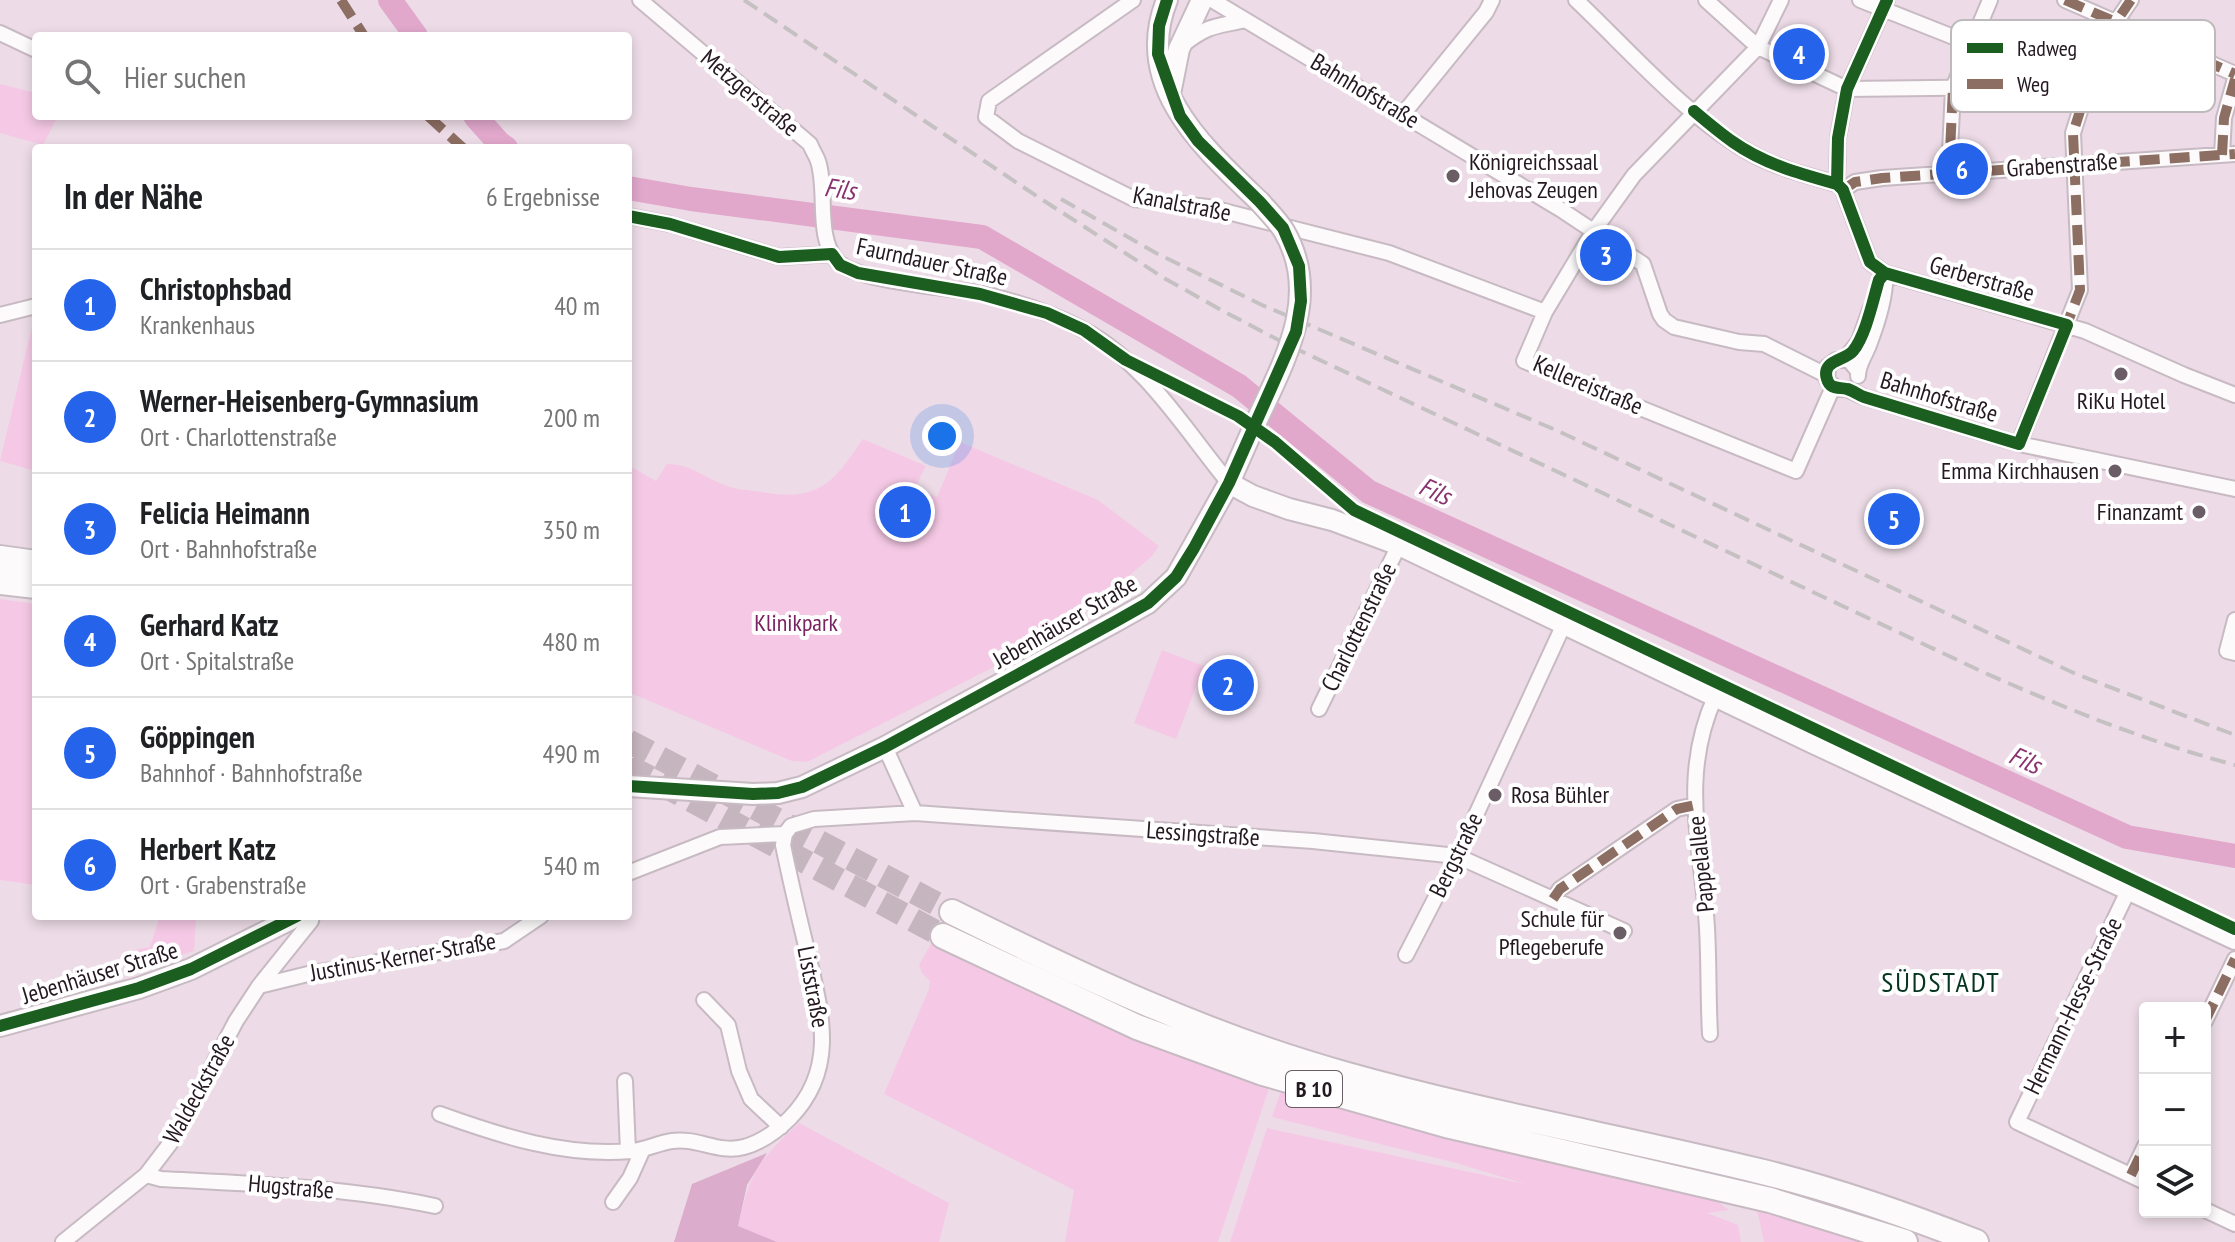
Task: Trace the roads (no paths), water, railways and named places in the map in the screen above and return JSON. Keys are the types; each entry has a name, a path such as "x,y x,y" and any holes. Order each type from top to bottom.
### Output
{"highway":[{"path":"0,558 32,562"},
{"path":"0,582 32,586"},
{"name":"B 10","path":"952,912 1148,1006 1341,1074 1766,1173 1854,1198 1976,1242"},
{"name":"B 10","path":"943,936 1137,1027 1334,1096 1770,1200 1905,1242"}],"main road":[{"name":"Jebenhäuser Straße","path":"632,786 753,794 778,793 802,787 885,747 1148,603 1176,577 1229,483 1296,332 1301,301 1299,266 1283,228 1198,141 1180,116 1158,54 1159,26 1167,0"},
{"path":"1170,93 1179,49 1202,0"},
{"path":"1229,483 1253,496 1399,545 1715,697 2235,939"},
{"name":"Jebenhäuser Straße","path":"0,1026 139,988 191,969 289,920"}],"street":[{"name":"Metzgerstraße","path":"640,0 810,144 818,162 832,254"},
{"name":"Kanalstraße","path":"1133,0 989,101 986,117 1018,141 1134,199 1208,207 1389,253 1545,312"},
{"name":"Bahnhofstraße","path":"1212,0 1560,209 1643,264 1660,314 1674,327 1739,342 1764,344 1864,397 2019,444 2235,489"},
{"path":"1403,114 1486,12 1492,0"},
{"path":"1576,0 1694,111 1735,144 1758,157 1840,187"},
{"path":"1706,0 1758,47 1847,89 1951,88"},
{"name":"Kellereistraße","path":"1781,0 1758,47 1634,175 1593,232 1545,312 1524,361 1796,471 1835,383"},
{"path":"1860,0 1885,5 1951,35"},
{"path":"1981,20 1990,0"},
{"path":"2065,0 2111,20"},
{"path":"2117,20 2131,0"},
{"path":"1885,5 1847,89 1838,138 1840,187 1870,262 1885,273 1886,282 1869,344 1857,370 1857,379 1835,383 1832,362 1845,359 1859,341 1879,280 1885,273"},
{"path":"1179,49 1200,31 1219,23 1245,20"},
{"path":"0,33 32,48"},
{"path":"2215,68 2235,77 2224,118 2228,155"},
{"path":"1949,173 1952,112"},
{"path":"2019,444 2080,290 2073,133 2080,112"},
{"name":"Grabenstraße","path":"1840,187 1855,182 1949,173 2228,155"},
{"name":"Faurndauer Straße","path":"632,217 670,224 779,257 832,254 840,265 858,273 980,294 1047,313 1108,345 1145,378 1229,483"},
{"name":"Gerberstraße","path":"1885,273 2067,325 2235,395"},
{"path":"0,315 32,307"},
{"path":"1845,359 1853,363 1857,370"},
{"name":"Charlottenstraße","path":"1319,709 1399,545"},
{"path":"2231,652 2235,620"},
{"name":"Bergstraße","path":"1406,955 1457,856 1564,624"},
{"name":"Pappelallee","path":"1710,1034 1707,929 1695,805 1695,768 1699,737 1715,697"},
{"path":"632,871 720,837 785,834 791,826 814,819 915,813 885,747"},
{"path":"1553,899 1560,889 1677,809 1695,805"},
{"name":"Lessingstraße","path":"915,813 1313,841 1457,856 1624,931"},
{"name":"Liststraße","path":"440,1114 526,1142 571,1150 635,1150 674,1140 719,1150 742,1148 761,1142 781,1127 805,1103 819,1070 823,1041 821,1012 783,845 785,834"},
{"name":"Hermann-Hesse-Straße","path":"2129,889 2017,1122 2138,1179"},
{"name":"Waldeckstraße","path":"63,1242 146,1175 175,1137 236,1021 259,986 311,920"},
{"name":"Justinus-Kerner-Straße","path":"259,986 308,974 504,941 535,920"},
{"path":"2211,1009 2235,959"},
{"path":"704,1000 728,1025 739,1071 751,1099 781,1127"},
{"path":"613,1202 630,1178 635,1150 625,1081"},
{"name":"Hugstraße","path":"146,1175 161,1179 383,1195 435,1206"},
{"path":"2211,1213 2235,1224"}],"waterway":[{"name":"Fils","path":"390,0 413,32"},
{"name":"Fils","path":"479,120 500,144"},
{"name":"Fils","path":"632,189 982,237 1239,386 1369,492 2127,837 2235,856"}],"tunnel":[{"path":"632,743 952,912"},
{"path":"632,768 943,936"}],"railway":[{"path":"744,0 1164,278 1288,345 1985,673 2108,724 2235,765"},
{"path":"1061,199 1156,253 1262,305 1558,431 2076,674 2235,735"}],"place":[{"name":"Gerhard Katz","path":"1799,54"},
{"name":"Herbert Katz","path":"1962,169"},
{"name":"Königreichssaal Jehovas Zeugen","path":"1453,176"},
{"name":"Felicia Heimann","path":"1606,255"},
{"name":"RiKu Hotel","path":"2121,374"},
{"name":"Emma Kirchhausen","path":"2115,471"},
{"name":"Christophsbad","path":"905,512"},
{"name":"Finanzamt","path":"2199,512"},
{"name":"Göppingen","path":"1894,519"},
{"name":"Werner-Heisenberg-Gymnasium","path":"1228,685"},
{"name":"Rosa Bühler","path":"1495,795"},
{"name":"Schule für Pflegeberufe","path":"1620,933"}],"district":[{"name":"SÜDSTADT","path":"1941,982"}],"park label":[{"name":"Klinikpark","path":"796,623"}]}
